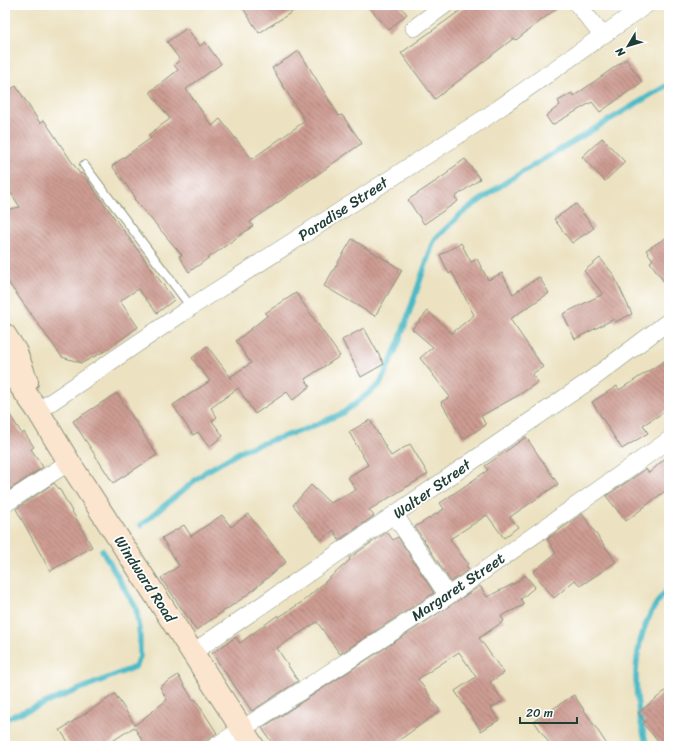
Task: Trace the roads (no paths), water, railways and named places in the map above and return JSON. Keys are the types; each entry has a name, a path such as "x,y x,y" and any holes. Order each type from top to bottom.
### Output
{"main road":[{"name":"Windward Road","path":"5,335 16,352 38,411"},
{"name":"Windward Road","path":"5,364 38,411 69,462 192,653 248,737"}],"street":[{"path":"414,28 445,5"},
{"path":"578,5 602,35"},
{"name":"Paradise Street","path":"38,411 191,307 488,116 646,5"},
{"name":"Walter Street","path":"192,653 592,379 669,320"},
{"name":"Margaret Street","path":"216,746 248,737 669,440"},
{"path":"5,504 69,462"},
{"path":"395,515 448,596"}],"lane":[{"path":"84,165 191,307"}],"waterway":[{"path":"141,525 205,472 245,449 306,429 343,413 380,384 399,342 434,240 462,213 509,180 669,84"},
{"path":"5,719 135,667 140,657 140,636 136,608 102,550"},
{"path":"647,746 638,705 636,684 637,663 640,643 646,623 656,605 669,588"}]}
